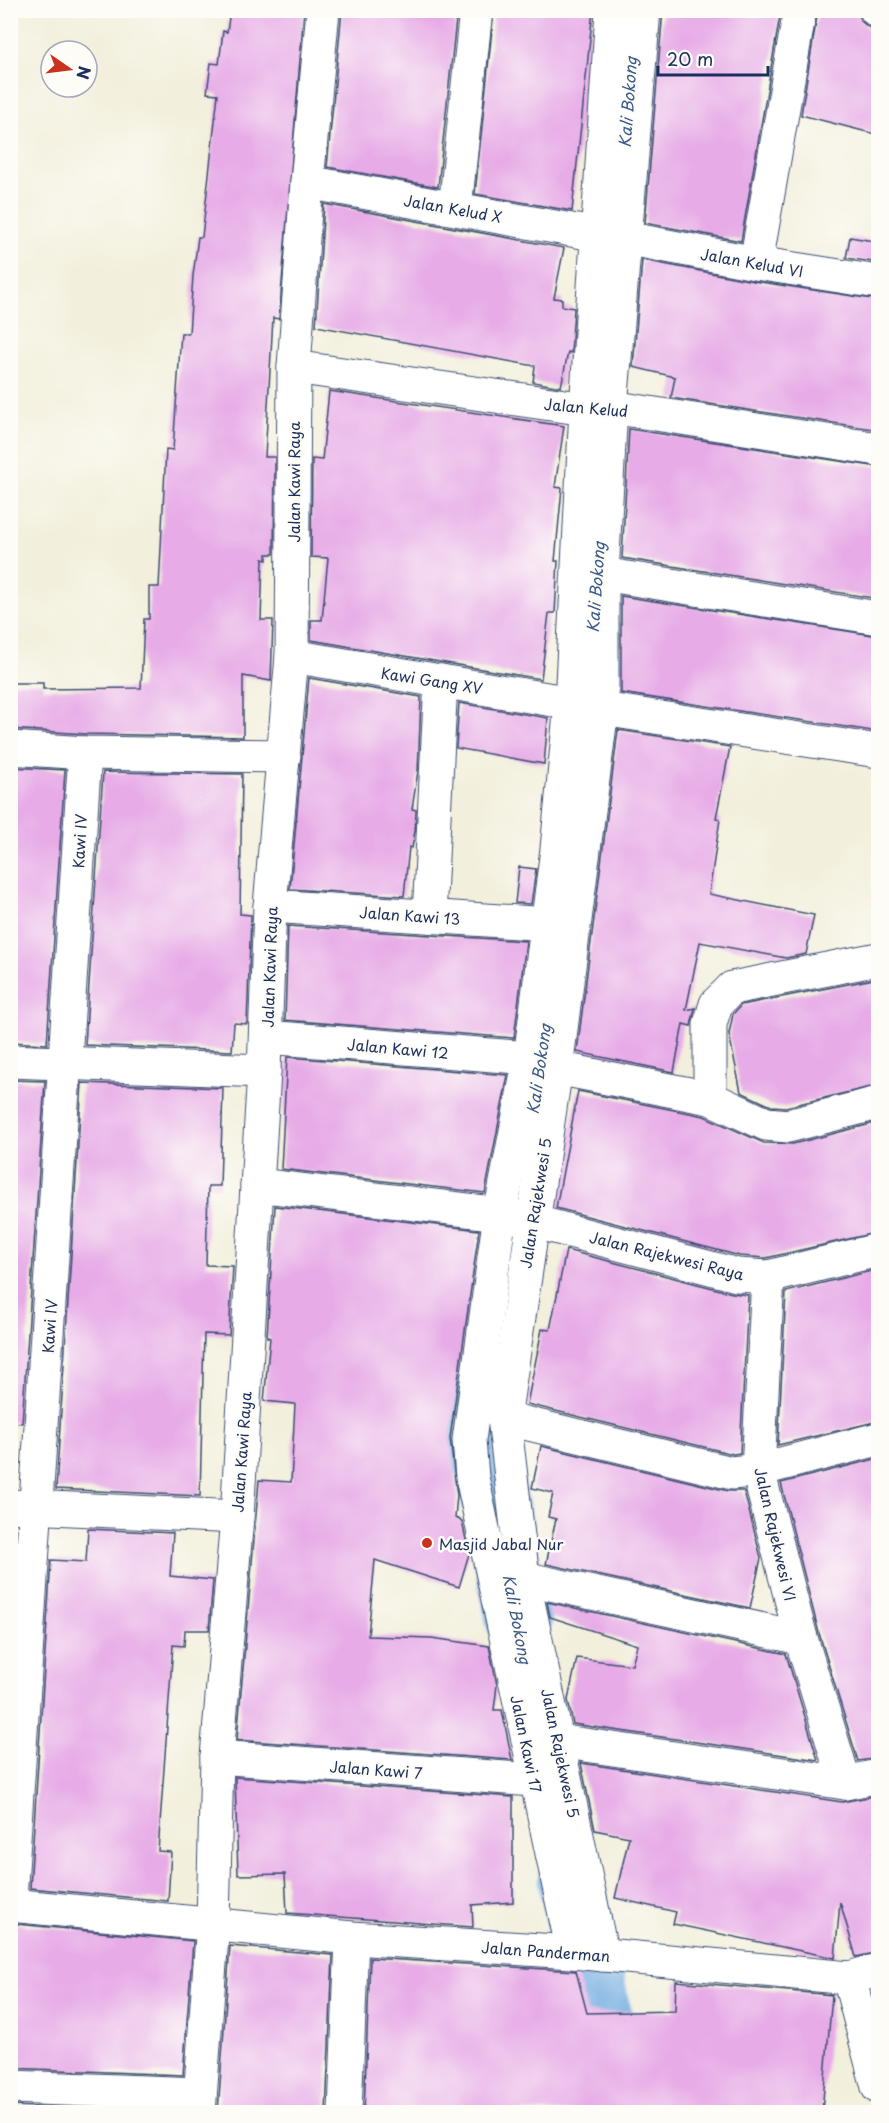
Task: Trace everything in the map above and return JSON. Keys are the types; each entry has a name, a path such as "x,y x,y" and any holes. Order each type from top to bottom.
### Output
{"street":[{"name":"Jalan Kawi Raya","path":"200,2103 213,1923 217,1757 237,1517 266,1037 270,906 292,656 294,367 307,182 323,10"},
{"path":"455,208 476,10"},
{"path":"612,10 612,237"},
{"path":"543,1063 549,924 587,706 600,408 612,237 644,10"},
{"path":"756,263 800,10"},
{"name":"Jalan Kelud X","path":"307,182 612,237"},
{"name":"Jalan Kelud VI","path":"612,237 879,282"},
{"name":"Jalan Kelud","path":"294,367 600,408 879,449"},
{"path":"517,1218 543,1063 602,574 600,408"},
{"path":"602,574 879,618"},
{"name":"Kawi Gang XV","path":"292,656 587,706 879,751"},
{"path":"429,916 441,681"},
{"path":"10,748 85,753 284,756"},
{"name":"Kawi IV","path":"10,1900 24,1507 66,1065 85,753"},
{"name":"Jalan Kawi 13","path":"270,906 549,924"},
{"path":"710,1098 710,1024 716,1004 732,988 879,959"},
{"name":"Jalan Kawi 12","path":"266,1037 543,1063 710,1098 766,1124 788,1126 879,1103"},
{"path":"10,1061 264,1071"},
{"name":"Jalan Rajekwesi Raya","path":"257,1185 517,1218 737,1275 768,1278 879,1250"},
{"name":"Jalan Rajekwesi 5","path":"517,1218 504,1418 523,1578 558,1741 588,1954"},
{"name":"Jalan Kawi 17","path":"517,1218 471,1419 470,1460 534,1780 588,1954"},
{"name":"Jalan Rajekwesi VI","path":"768,1278 758,1470 801,1638 845,1783"},
{"path":"504,1418 732,1473 758,1470 879,1439"},
{"path":"24,1507 237,1517"},
{"path":"523,1578 801,1638"},
{"path":"558,1741 845,1783 879,1776"},
{"name":"Jalan Kawi 7","path":"217,1757 534,1780"},
{"name":"Jalan Panderman","path":"10,1905 352,1938 864,1974"},
{"path":"345,2112 352,1938"},
{"path":"864,1974 879,2087"},
{"path":"10,2087 200,2103"}],"building":[{"path":"230,10 304,10 279,319 273,318 265,457 275,457 274,554 267,554 267,560 263,559 261,620 273,620 271,681 243,676 243,737 86,734 10,729 10,683 43,683 43,689 141,688 144,619 149,619 149,587 159,587 166,449 173,450 181,333 189,333 193,276 198,237 202,237 218,94 207,93 211,63 219,64 223,31 227,32"},
{"path":"342,10 457,10 438,187 327,167"},
{"path":"494,10 593,10 572,211 475,194"},
{"path":"663,10 781,10 741,241 645,223"},
{"path":"818,10 857,10 861,21 868,27 879,30 879,135 801,115"},
{"path":"324,204 564,248 554,298 562,299 562,306 574,308 571,353 568,352 561,387 533,382 535,366 316,326"},
{"path":"850,237 879,242 879,263 846,258"},
{"path":"642,260 753,281 879,300 879,430 671,398 675,377 633,367"},
{"path":"329,391 564,426 555,487 562,488 555,561 558,561 555,613 549,613 541,679 311,640 311,620 322,620 328,558 311,557 312,459 322,460"},
{"path":"629,429 879,467 879,571 873,598 622,558"},
{"path":"621,596 879,636 879,732 621,693"},
{"path":"309,678 421,697 418,771 412,809 416,810 415,831 412,848 409,847 404,896 290,889"},
{"path":"459,703 548,718 544,764 456,748"},
{"path":"618,730 730,747 716,818 720,819 709,894 814,915 806,954 786,958 700,942 686,1010 695,1008 691,1026 683,1024 674,1072 577,1052"},
{"path":"10,767 65,770 47,1044 10,1042"},
{"path":"103,772 242,774 240,914 251,915 247,1024 234,1023 232,1051 85,1045"},
{"path":"519,867 536,869 531,904 515,903"},
{"path":"288,926 526,941 514,1038 285,1020"},
{"path":"879,978 879,1085 786,1107 771,1106 741,1092 729,1034 733,1014 741,1005"},
{"path":"287,1057 508,1075 485,1193 281,1169"},
{"path":"10,1080 45,1081 22,1423 10,1422"},
{"path":"82,1083 223,1088 220,1186 208,1186 206,1265 233,1266 229,1335 204,1334 200,1496 56,1489"},
{"path":"578,1091 704,1116 764,1143 793,1144 879,1122 879,1232 766,1258 740,1256 556,1208"},
{"path":"275,1206 479,1230 450,1438 457,1495 455,1518 462,1521 469,1554 459,1587 375,1560 368,1636 431,1638 489,1646 497,1685 494,1710 502,1710 512,1760 237,1740 259,1480 291,1482 295,1404 264,1401 270,1338 267,1337"},
{"path":"566,1250 732,1293 748,1295 740,1453 733,1454 527,1404 542,1329 550,1330"},
{"path":"879,1269 879,1421 778,1445 786,1292"},
{"path":"541,1446 728,1491 744,1491 761,1558 750,1608 546,1564 556,1519 548,1517 553,1493 532,1488"},
{"path":"879,1458 879,1758 858,1761 819,1633 781,1483"},
{"path":"88,1529 173,1533 170,1576 213,1580 209,1630 185,1630 184,1646 173,1645 158,1851 171,1852 168,1901 30,1888 51,1560 86,1562"},
{"path":"547,1602 786,1654 818,1760 573,1724 568,1700 577,1658 632,1665 637,1645 550,1617"},
{"path":"581,1763 842,1802 879,1795 879,1851 873,1853 879,1952 856,1957 840,1902 835,1958 673,1924 676,1912 615,1898 629,1837 595,1830"},
{"path":"235,1777 513,1797 513,1902 472,1905 473,1927 287,1913 285,1874 238,1875"},
{"path":"16,1924 193,1941 183,2075 10,2068 14,2006 10,2006 10,1932 16,1932"},
{"path":"230,1946 333,1955 326,2112 218,2112"},
{"path":"370,1958 576,1971 587,2013 675,2011 676,1981 832,1995 822,2112 364,2112"},
{"path":"10,2106 180,2112 10,2112"}],"waterway":[{"name":"Kali Bokong","path":"492,1377 483,1441 519,1620"},
{"name":"Kali Bokong","path":"571,1880 597,2008 627,2112"}],"place":[{"name":"Masjid Jabal Nur","path":"427,1543"}]}
